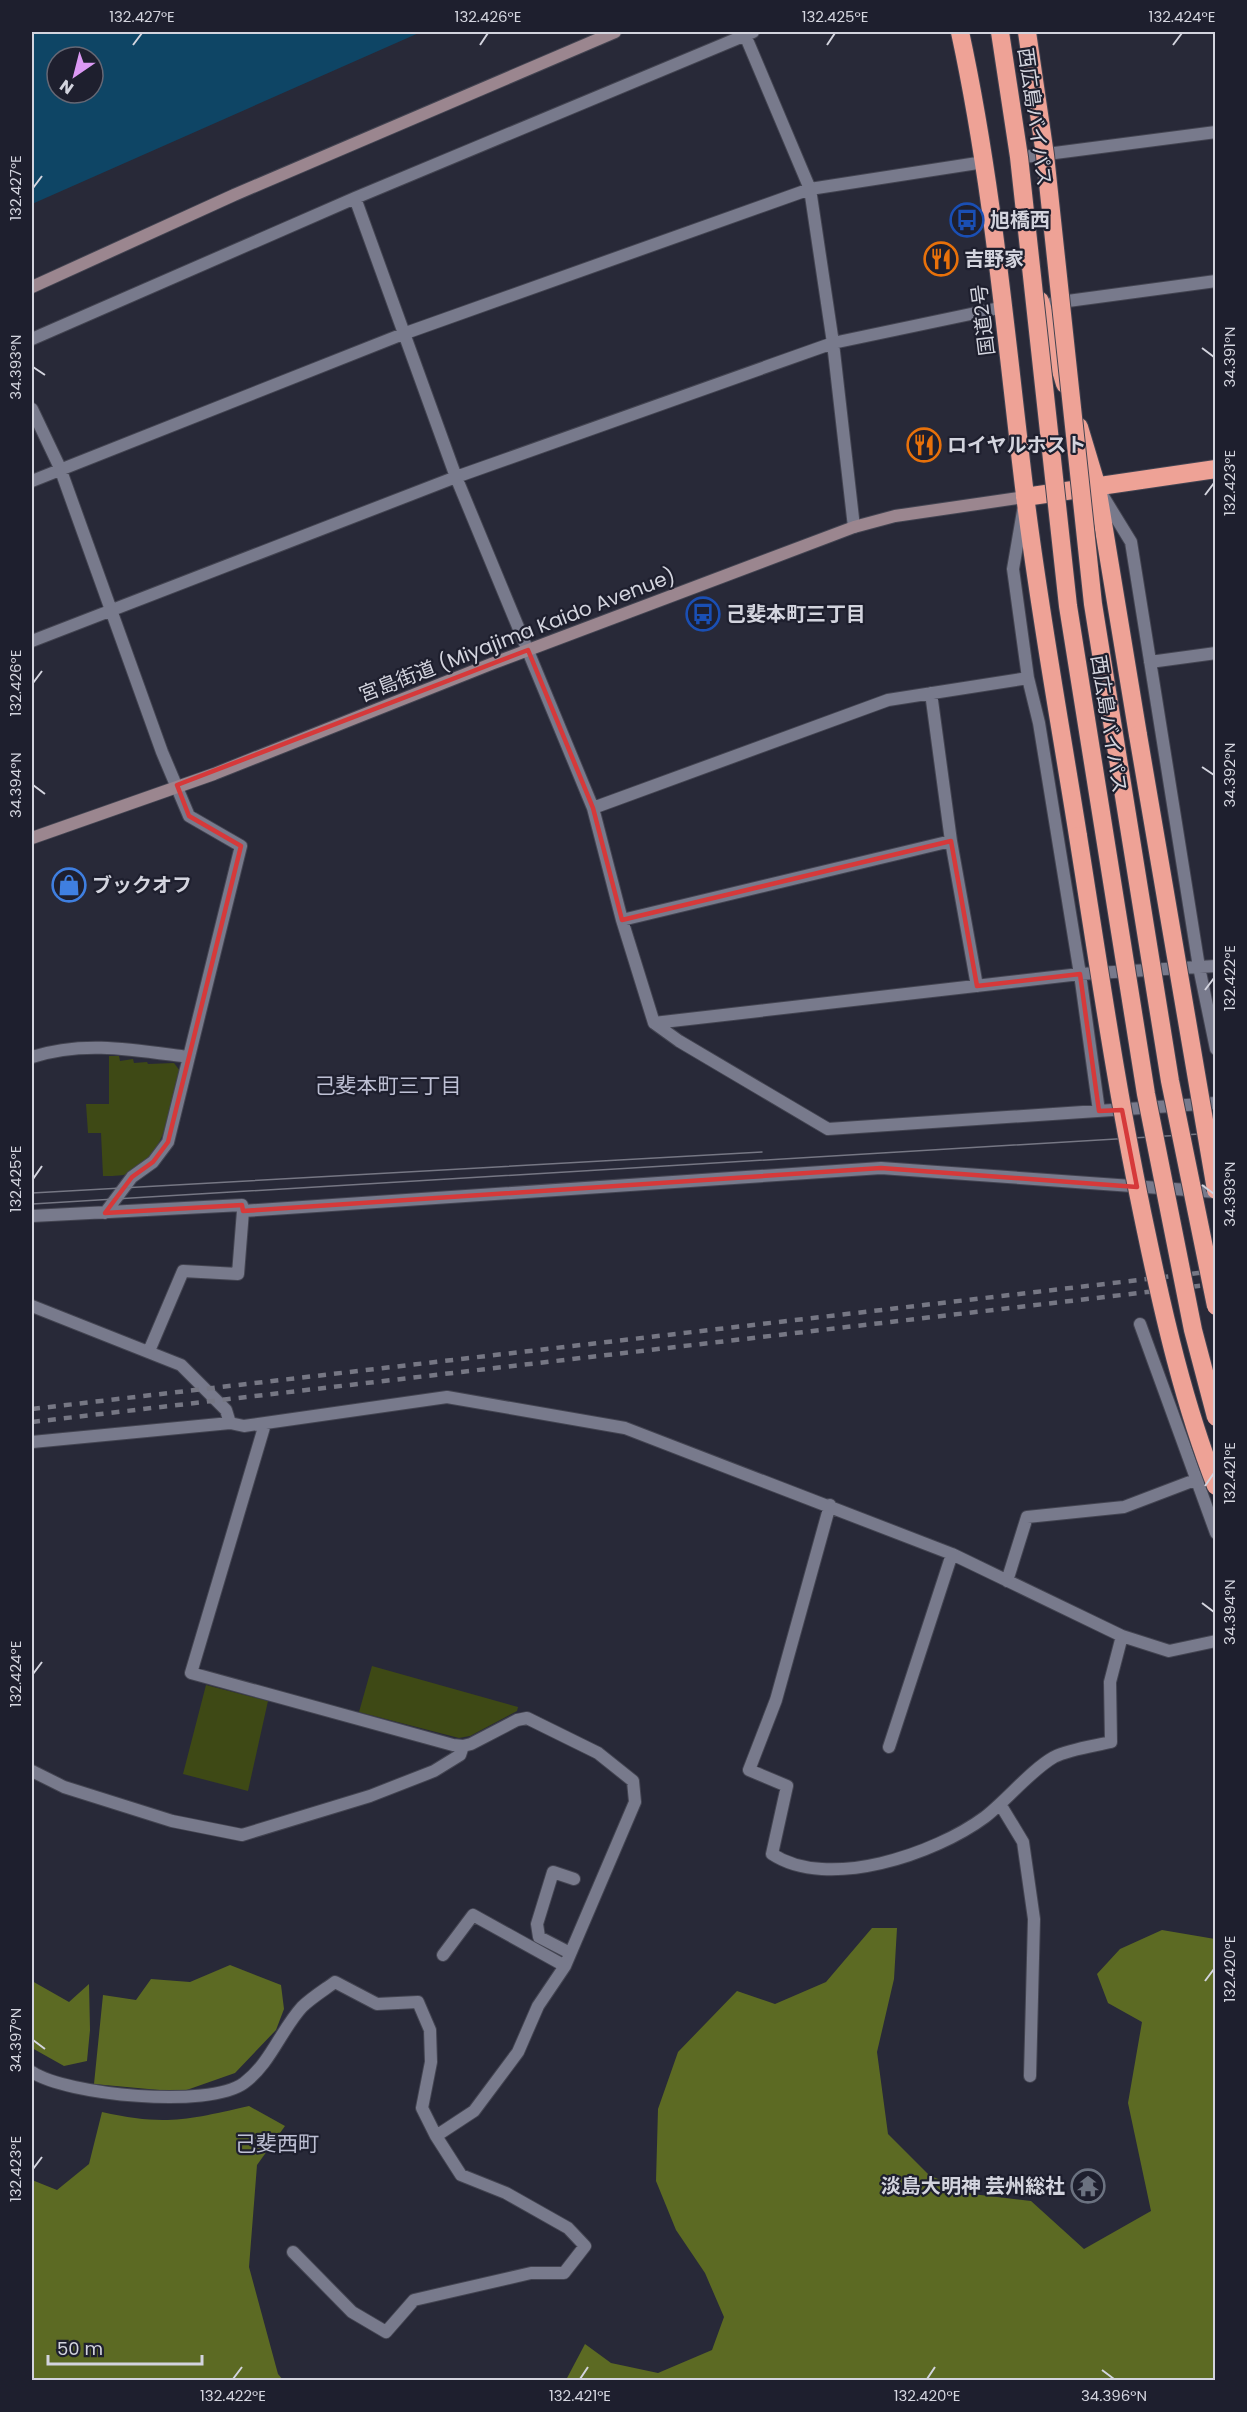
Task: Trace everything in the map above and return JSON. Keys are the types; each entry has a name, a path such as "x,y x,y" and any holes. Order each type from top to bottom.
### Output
{"highway":[{"name":"国道2号","path":"960,32 984,162 1004,307 1025,497 1117,1083 1162,1308 1187,1400 1215,1486"},
{"name":"西広島バイパス","path":"1000,32 1020,168 1070,618 1148,1105 1190,1318 1215,1417"},
{"path":"1006,32 1024,157 1040,304 1097,487 1215,1191"},
{"name":"西広島バイパス","path":"1027,32 1045,154 1093,604 1170,1081 1215,1306"},
{"path":"1025,497 1215,469"}],"street":[{"path":"32,287 245,190 615,32"},
{"path":"32,339 355,198 749,33 810,189 833,343 854,527"},
{"path":"1024,157 1215,132"},
{"path":"32,481 60,468 404,334 810,189 984,162"},
{"path":"355,198 456,477 593,808 622,920 654,1023 680,1041 828,1129 1215,1103"},
{"path":"1040,304 1215,281"},
{"path":"32,641 112,608 456,477 833,343 1004,307"},
{"path":"32,409 60,468 162,752 189,816 241,846 168,1142 153,1162 132,1177 105,1213"},
{"path":"1097,487 1131,542 1199,967 1215,1049"},
{"path":"1025,497 1013,569 1029,678 1039,723 1080,974 1099,1111"},
{"name":"宮島街道 (Miyajima Kaido Avenue)","path":"32,838 148,800 177,785 214,774 528,650 854,527 895,516 1025,497"},
{"path":"1150,662 1215,653"},
{"path":"593,808 888,700 1029,678"},
{"path":"931,693 951,841 977,986"},
{"path":"622,920 951,841"},
{"path":"654,1023 1080,974 1215,966"},
{"path":"32,1057 55,1049 103,1046 188,1057"},
{"path":"243,1211 880,1168 1215,1191"},
{"path":"32,1216 242,1205 238,1274 183,1271 149,1351"},
{"path":"32,1306 181,1365 226,1410 230,1423"},
{"path":"1140,1324 1215,1533"},
{"path":"32,1442 230,1423 244,1426 265,1424 447,1397 625,1428 830,1505 952,1554 1122,1636 1169,1652 1215,1641"},
{"path":"265,1424 191,1673 463,1746 517,1720 527,1718 598,1753 633,1781 635,1802 565,1966 538,2006 518,2052 474,2111 436,2136"},
{"path":"1007,1581 1027,1517 1124,1507 1215,1472"},
{"path":"830,1505 776,1701 749,1770 787,1786 772,1854 793,1866 835,1870 888,1862 916,1854 984,1818 1054,1757 1111,1742 1110,1682 1122,1636"},
{"path":"889,1747 952,1554"},
{"path":"32,1772 64,1787 172,1821 242,1835 370,1796 434,1771 460,1755 463,1746"},
{"path":"1000,1804 1023,1842 1034,1919 1030,2076"},
{"path":"570,1953 539,1937 537,1924 553,1872 574,1879"},
{"path":"443,1955 473,1915 565,1966"},
{"path":"32,2072 55,2084 88,2091 168,2097 220,2093 244,2084 265,2061 303,2007 335,1982 339,1982 377,2004 418,2002 429,2030 431,2062 422,2108 436,2136 461,2175 506,2193 568,2229 585,2246 564,2273 531,2273 414,2300 386,2332 352,2312 293,2252"}],"highlighted area":[{"path":"528,650 593,808 622,920 951,841 977,986 1080,974 1099,1111 1122,1110 1137,1187 881,1168 243,1211 242,1205 105,1213 132,1177 153,1162 168,1142 241,846 189,816 177,785"}],"green space":[{"path":"109,1056 119,1056 120,1061 133,1059 134,1063 174,1063 180,1071 170,1115 159,1143 140,1166 119,1176 103,1176 101,1133 88,1133 86,1104 109,1104"},
{"path":"372,1666 518,1707 517,1711 470,1736 459,1738 359,1712"},
{"path":"206,1685 268,1701 248,1791 183,1774"},
{"path":"872,1928 897,1928 894,1979 877,2052 888,2134 929,2175 972,2194 1031,2201 1084,2249 1151,2211 1128,2103 1142,2022 1108,2003 1097,1974 1120,1949 1162,1930 1215,1939 1215,2380 566,2380 585,2344 611,2363 658,2373 712,2350 724,2317 705,2273 676,2230 656,2181 658,2109 678,2052 737,1991 775,2004 826,1982"},
{"path":"230,1965 281,1985 284,2009 276,2030 235,2073 181,2092 94,2084 103,1995 136,2000 151,1979 190,1982"},
{"path":"32,1981 69,2002 89,1984 90,2030 87,2061 64,2066 32,2048"},
{"path":"249,2106 285,2126 257,2165 249,2267 278,2374 283,2380 32,2380 32,2180 57,2190 89,2164 102,2112 143,2119 176,2120"}],"water":[{"path":"32,32 421,32 32,204"}],"tram line":[{"path":"32,1204 1216,1133"},
{"path":"32,1193 762,1152"}],"railway":[{"path":"32,1409 1216,1271"},
{"path":"32,1422 1216,1284"}],"place":[{"name":"旭橋西","path":"967,220"},
{"name":"吉野家","path":"941,259"},
{"name":"ロイヤルホスト","path":"924,445"},
{"name":"己斐本町三丁目","path":"703,614"},
{"name":"ブックオフ","path":"69,885"},
{"name":"淡島大明神 芸州総社","path":"1088,2186"}],"district":[{"name":"己斐本町三丁目","path":"388,1086"},
{"name":"己斐西町","path":"277,2144"}]}
